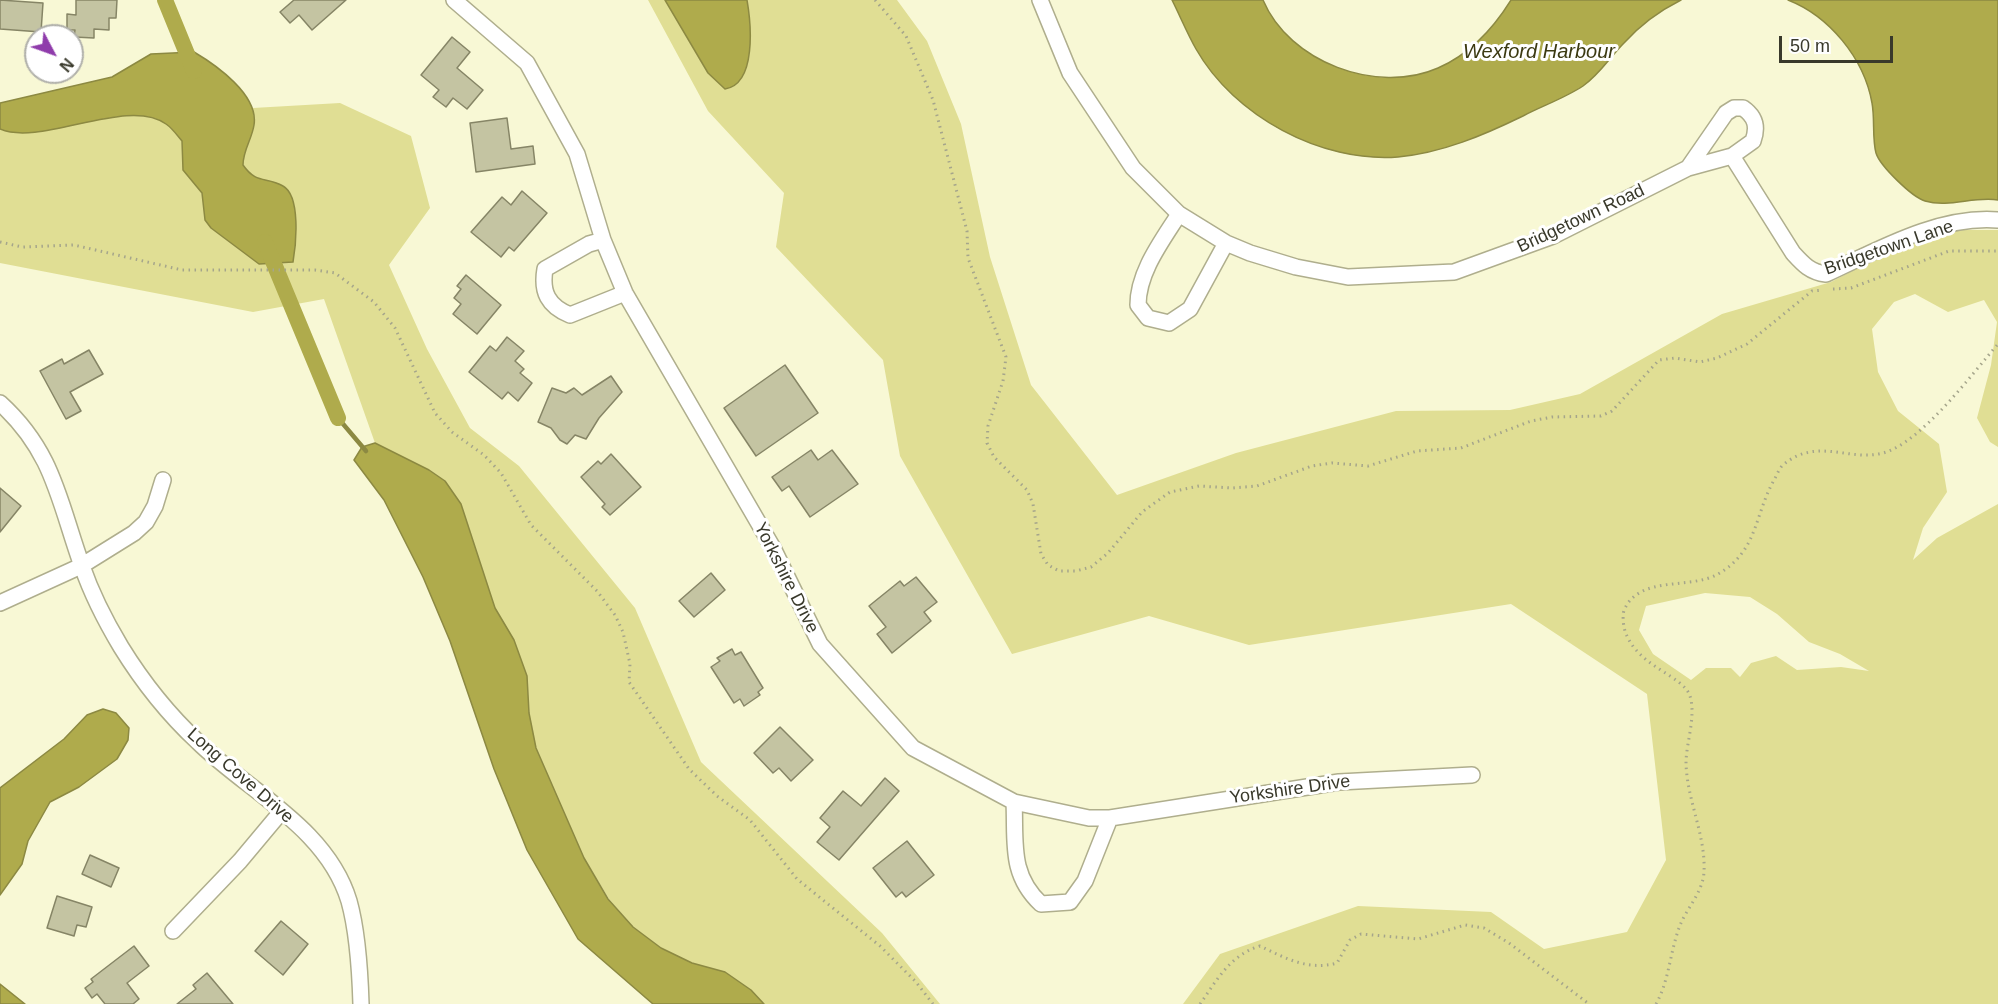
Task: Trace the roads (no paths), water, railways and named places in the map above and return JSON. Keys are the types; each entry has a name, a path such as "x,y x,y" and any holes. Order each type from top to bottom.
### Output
{"street":[{"name":"Yorkshire Drive","path":"454,0 526,63 578,154 603,240 625,292 773,548 820,644 913,748 1014,802 1089,818 1110,818 1339,782 1473,775"},
{"name":"Bridgetown Road","path":"1040,0 1070,73 1133,168 1179,214 1226,243 1296,267 1348,277 1454,272 1553,236 1688,168 1732,156 1753,141 1756,133 1754,118 1743,108 1734,108 1726,113 1704,149 1688,168"},
{"name":"Bridgetown Lane","path":"1732,156 1793,253 1815,273 1826,274 1928,230 1979,219 1998,220"},
{"path":"1179,214 1143,276 1138,292 1138,305 1148,318 1169,323 1190,309 1207,283 1226,243"},
{"path":"603,240 589,244 545,269 542,285 549,302 558,310 570,315 625,292"},
{"name":"Long Cove Drive","path":"0,403 19,422 54,477 81,566 97,603 122,648 150,688 197,742 308,833 332,867 349,900 360,972 361,1004"},
{"path":"0,603 81,566 146,522 160,496 164,480"},
{"path":"1014,802 1017,872 1026,890 1041,904 1070,902 1085,881 1110,818"},
{"path":"173,931 240,861 281,812"}],"water":[{"path":"665,0 747,0 750,51 747,65 735,85 725,89 708,73"},
{"name":"Wexford Harbour","path":"1172,0 1263,0 1275,22 1293,41 1314,56 1337,67 1363,75 1389,77 1414,75 1438,68 1460,56 1480,40 1511,0 1681,0 1644,24 1630,36 1595,76 1583,86 1561,98 1478,136 1431,152 1398,157 1369,157 1339,152 1310,143 1256,114 1212,73 1196,49"},
{"path":"1788,0 1998,0 1998,200 1980,199 1934,203 1912,194 1897,180 1876,153 1872,103 1868,86 1853,55 1830,28 1817,17"},
{"path":"194,52 224,73 243,92 254,114 254,125 244,154 243,165 257,178 277,183 289,191 293,200 296,221 293,262 259,264 211,228 205,220 202,193 183,170 182,141 166,124 150,117 130,116 38,132 17,133 0,129 0,103 112,77 151,54"},
{"path":"375,443 429,470 445,481 461,504 495,608 514,640 527,676 529,713 536,748 584,858 608,899 633,927 661,948 692,963 725,972 751,990 764,1004 653,1004 578,939 527,850 494,769 450,641 423,577 384,500 354,460 362,447"},
{"path":"103,709 116,713 129,728 128,740 117,759 79,787 50,802 28,841 22,864 0,895 0,788 64,739 87,715"},
{"path":"0,984 25,1004 0,1004"}],"waterway":[{"path":"165,0 194,71"},
{"path":"265,242 338,418"},
{"path":"338,418 366,451"}]}
